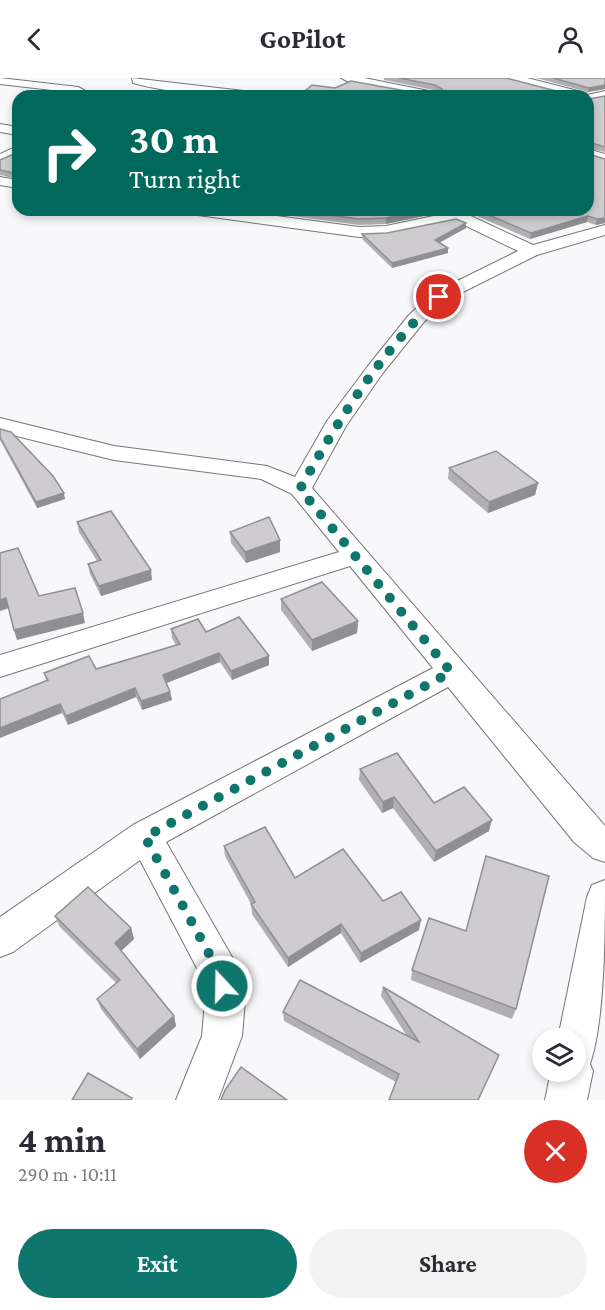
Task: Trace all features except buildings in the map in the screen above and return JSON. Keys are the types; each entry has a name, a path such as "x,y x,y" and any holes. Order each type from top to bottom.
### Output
{"street":[{"path":"138,78 137,81 148,84 200,90"},
{"path":"346,78 405,90"},
{"path":"511,78 558,90"},
{"path":"0,81 20,80 78,90"},
{"path":"0,90 20,80"},
{"path":"242,216 359,232 386,231 440,216"},
{"path":"457,216 531,251"},
{"path":"300,489 335,426 375,369 416,319 439,297 531,251 605,230"},
{"path":"0,425 114,453 267,473 300,489 586,831 605,847"},
{"path":"0,666 356,556"},
{"path":"0,939 145,837 451,672"},
{"path":"145,837 218,970 225,1001 222,1036 197,1100"},
{"path":"580,1028 605,897"},
{"path":"566,1100 570,1082"}],"route":[{"path":"222,986 218,970 145,837 451,672 300,489 335,426 375,369 416,319 439,297"}]}
